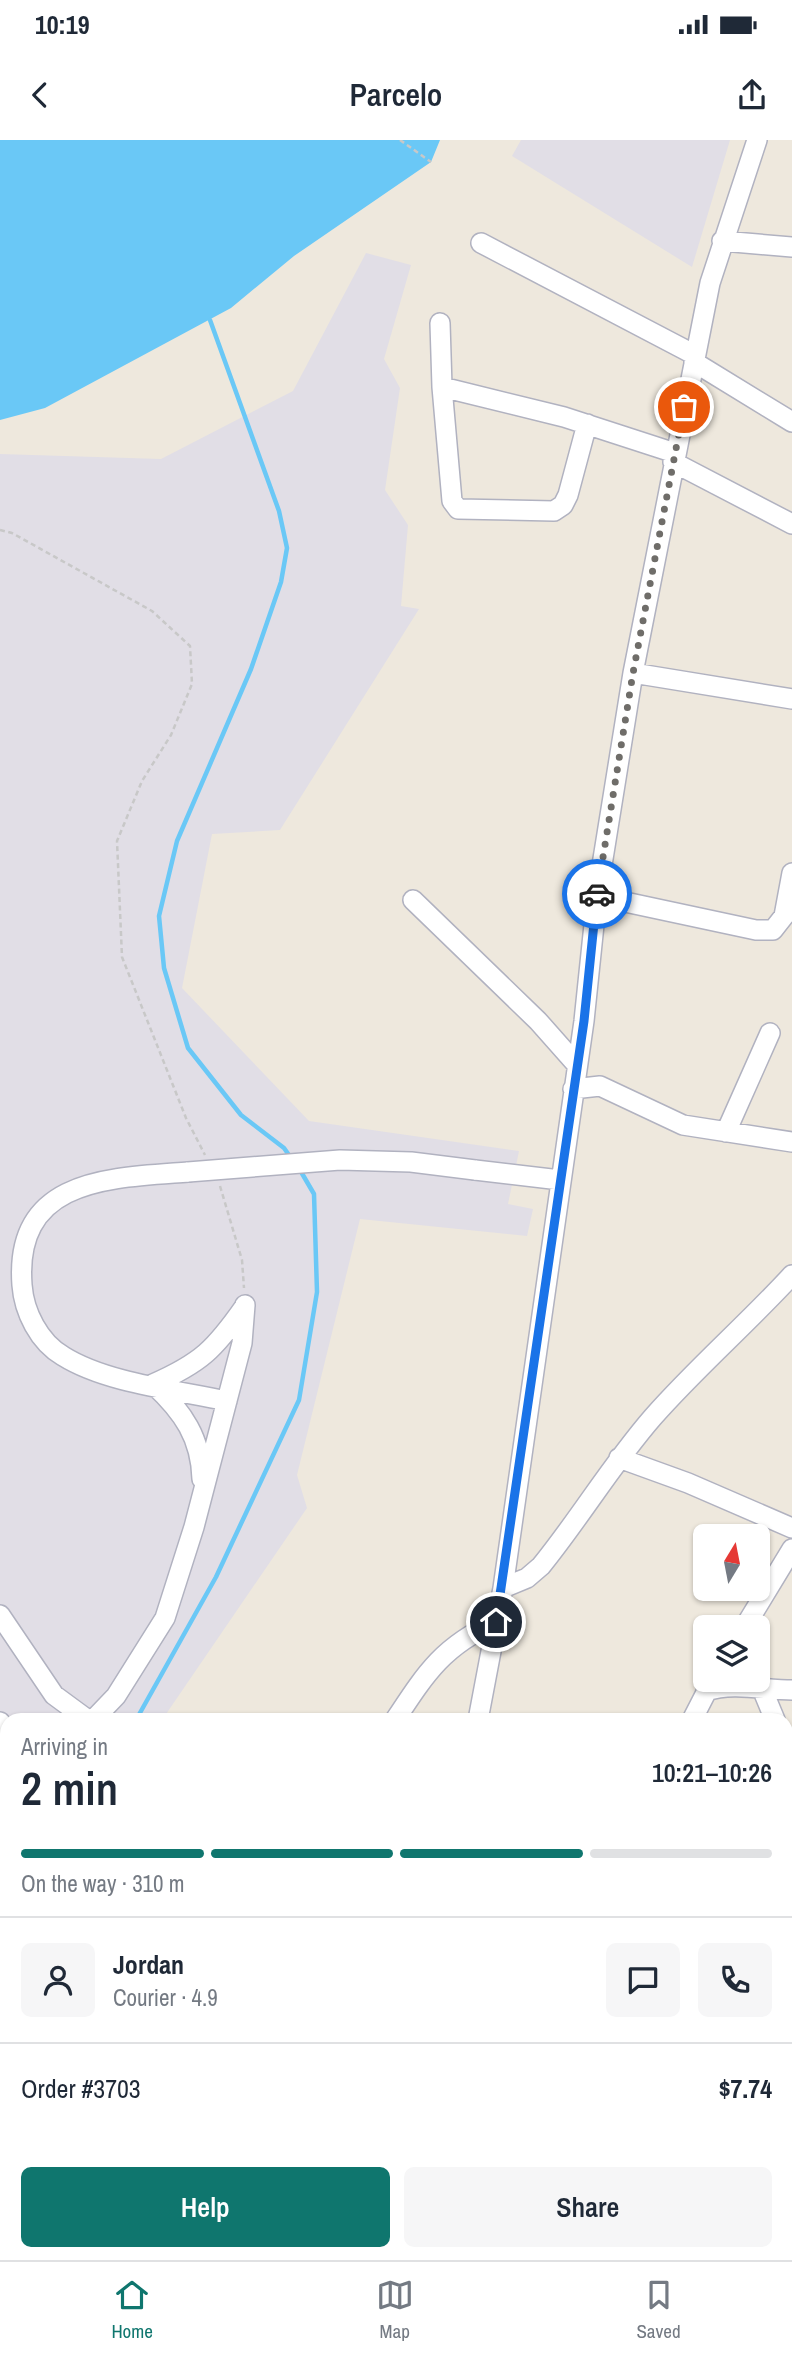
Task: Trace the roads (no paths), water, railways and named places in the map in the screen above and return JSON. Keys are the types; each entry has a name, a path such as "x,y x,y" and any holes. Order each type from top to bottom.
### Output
{"street":[{"path":"479,1713 503,1588 577,1065 597,896 633,673 694,359 722,240 757,140"},
{"path":"722,240 792,247"},
{"path":"481,243 694,359 792,422"},
{"path":"440,323 442,387 452,501 464,512 554,511 563,505 586,424"},
{"path":"442,387 586,424 674,458 792,524"},
{"path":"633,673 792,699"},
{"path":"597,896 756,930 773,930 784,916 792,873"},
{"path":"413,900 538,1021 577,1065"},
{"path":"726,1132 770,1033"},
{"path":"573,1089 600,1086 683,1125 792,1142"},
{"path":"227,1401 95,1371 61,1355 34,1326 22,1297 20,1269 25,1236 48,1204 90,1182 340,1160 411,1162 561,1180"},
{"path":"503,1588 527,1578 541,1566 619,1458 692,1375 748,1324 792,1275"},
{"path":"98,1713 116,1696 165,1618 202,1495 242,1343 245,1305 224,1336 201,1361 153,1384"},
{"path":"153,1384 181,1410 197,1441 202,1495"},
{"path":"619,1458 688,1483 792,1528"},
{"path":"752,1615 792,1549"},
{"path":"0,1615 54,1695 81,1713"},
{"path":"400,1713 421,1680 442,1656 464,1636 496,1622"},
{"path":"770,1690 792,1690"},
{"path":"696,1713 706,1692"},
{"path":"764,1692 772,1713"}],"water":[{"path":"0,140 440,140 431,162 294,256 231,308 45,408 0,420"}],"waterway":[{"path":"210,320 279,511 287,548 281,582 251,669 177,841 159,916 164,968 188,1048 241,1115 284,1148 291,1158"},
{"path":"140,1713 216,1577 299,1400 317,1292 314,1194 300,1170"}]}
